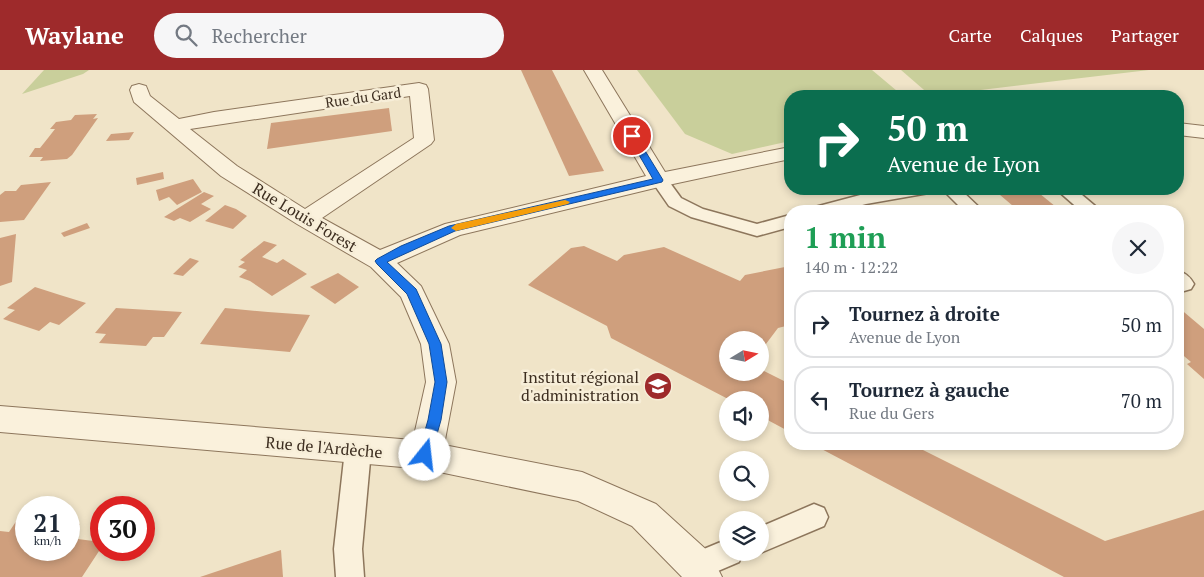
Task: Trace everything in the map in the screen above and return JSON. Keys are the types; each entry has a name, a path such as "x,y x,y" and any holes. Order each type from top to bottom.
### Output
{"street":[{"path":"593,70 658,180"},
{"name":"Rue du Gard","path":"174,126 214,118 419,89 424,140 304,219"},
{"name":"Rue Louis Forest","path":"139,90 141,98 229,171 304,219 380,261 412,292 435,344 441,382 425,455"},
{"path":"1184,130 1204,132"},
{"path":"380,261 452,228 658,180 784,154"},
{"name":"Rue de l'Ardèche","path":"0,419 425,455 582,487 644,515 700,572"}],"lane":[{"path":"658,180 675,202 697,213 757,230 784,223"},
{"path":"841,205 864,198 884,195"},
{"path":"957,195 967,205"},
{"path":"1072,195 1084,205"},
{"path":"350,577 348,549 358,450"},
{"path":"769,536 814,517"},
{"path":"700,572 719,559"}],"green space":[{"path":"44,70 89,70 83,74 22,94"},
{"path":"637,70 872,70 896,90 784,90 784,142 732,154 685,134"},
{"path":"901,70 1149,70 981,90 924,90"}],"building":[{"path":"521,70 552,70 604,171 569,176"},
{"path":"389,108 392,131 267,149 271,123"},
{"path":"97,114 93,119 98,118 72,155 67,159 40,161 43,157 29,157 35,148 40,148 55,129 50,129 56,122 71,120 75,115"},
{"path":"134,132 129,140 106,141 111,134"},
{"path":"163,172 164,179 137,185 136,178"},
{"path":"193,179 202,192 177,205 169,197 159,201 156,190"},
{"path":"51,182 24,220 0,222 0,195 5,191 16,191 21,185"},
{"path":"204,192 214,196 201,204 211,209 190,222 180,218 174,221 164,217"},
{"path":"1000,195 1041,195 1054,205 1012,205"},
{"path":"225,205 247,216 233,229 205,221"},
{"path":"87,223 90,228 64,237 61,233"},
{"path":"16,234 12,282 0,286 0,238"},
{"path":"264,241 277,245 262,257 277,263 283,259 307,274 272,296 250,281 239,277 247,270 238,267 245,262 240,260"},
{"path":"584,246 617,261 624,255 664,247 740,281 745,275 784,267 784,326 778,328 769,340 769,331 719,331 719,381 769,381 769,374 784,381 784,429 769,421 769,391 719,391 719,394 611,338 607,326 528,285 571,248"},
{"path":"190,258 199,261 183,276 173,274"},
{"path":"338,273 359,287 335,304 310,287"},
{"path":"35,287 86,303 59,325 50,322 39,331 3,319 15,310 7,308"},
{"path":"116,308 182,312 164,337 153,337 146,346 99,343 106,334 95,333"},
{"path":"225,308 310,315 290,352 200,344"},
{"path":"1184,312 1204,329 1204,379 1187,364 1191,362 1184,356"},
{"path":"823,450 923,450 1105,541 1204,510 1204,577 1064,577"},
{"path":"15,523 15,561 80,561 80,539 90,541 90,561 92,561 82,577 0,577 0,531 9,532"},
{"path":"281,550 283,577 200,577"}],"slow traffic":[{"path":"456,228 565,202"}],"place":[{"name":"Institut régional d'administration","path":"658,386"}],"route":[{"path":"425,455 441,382 435,344 412,292 380,261 452,228 658,180 632,136"}]}
